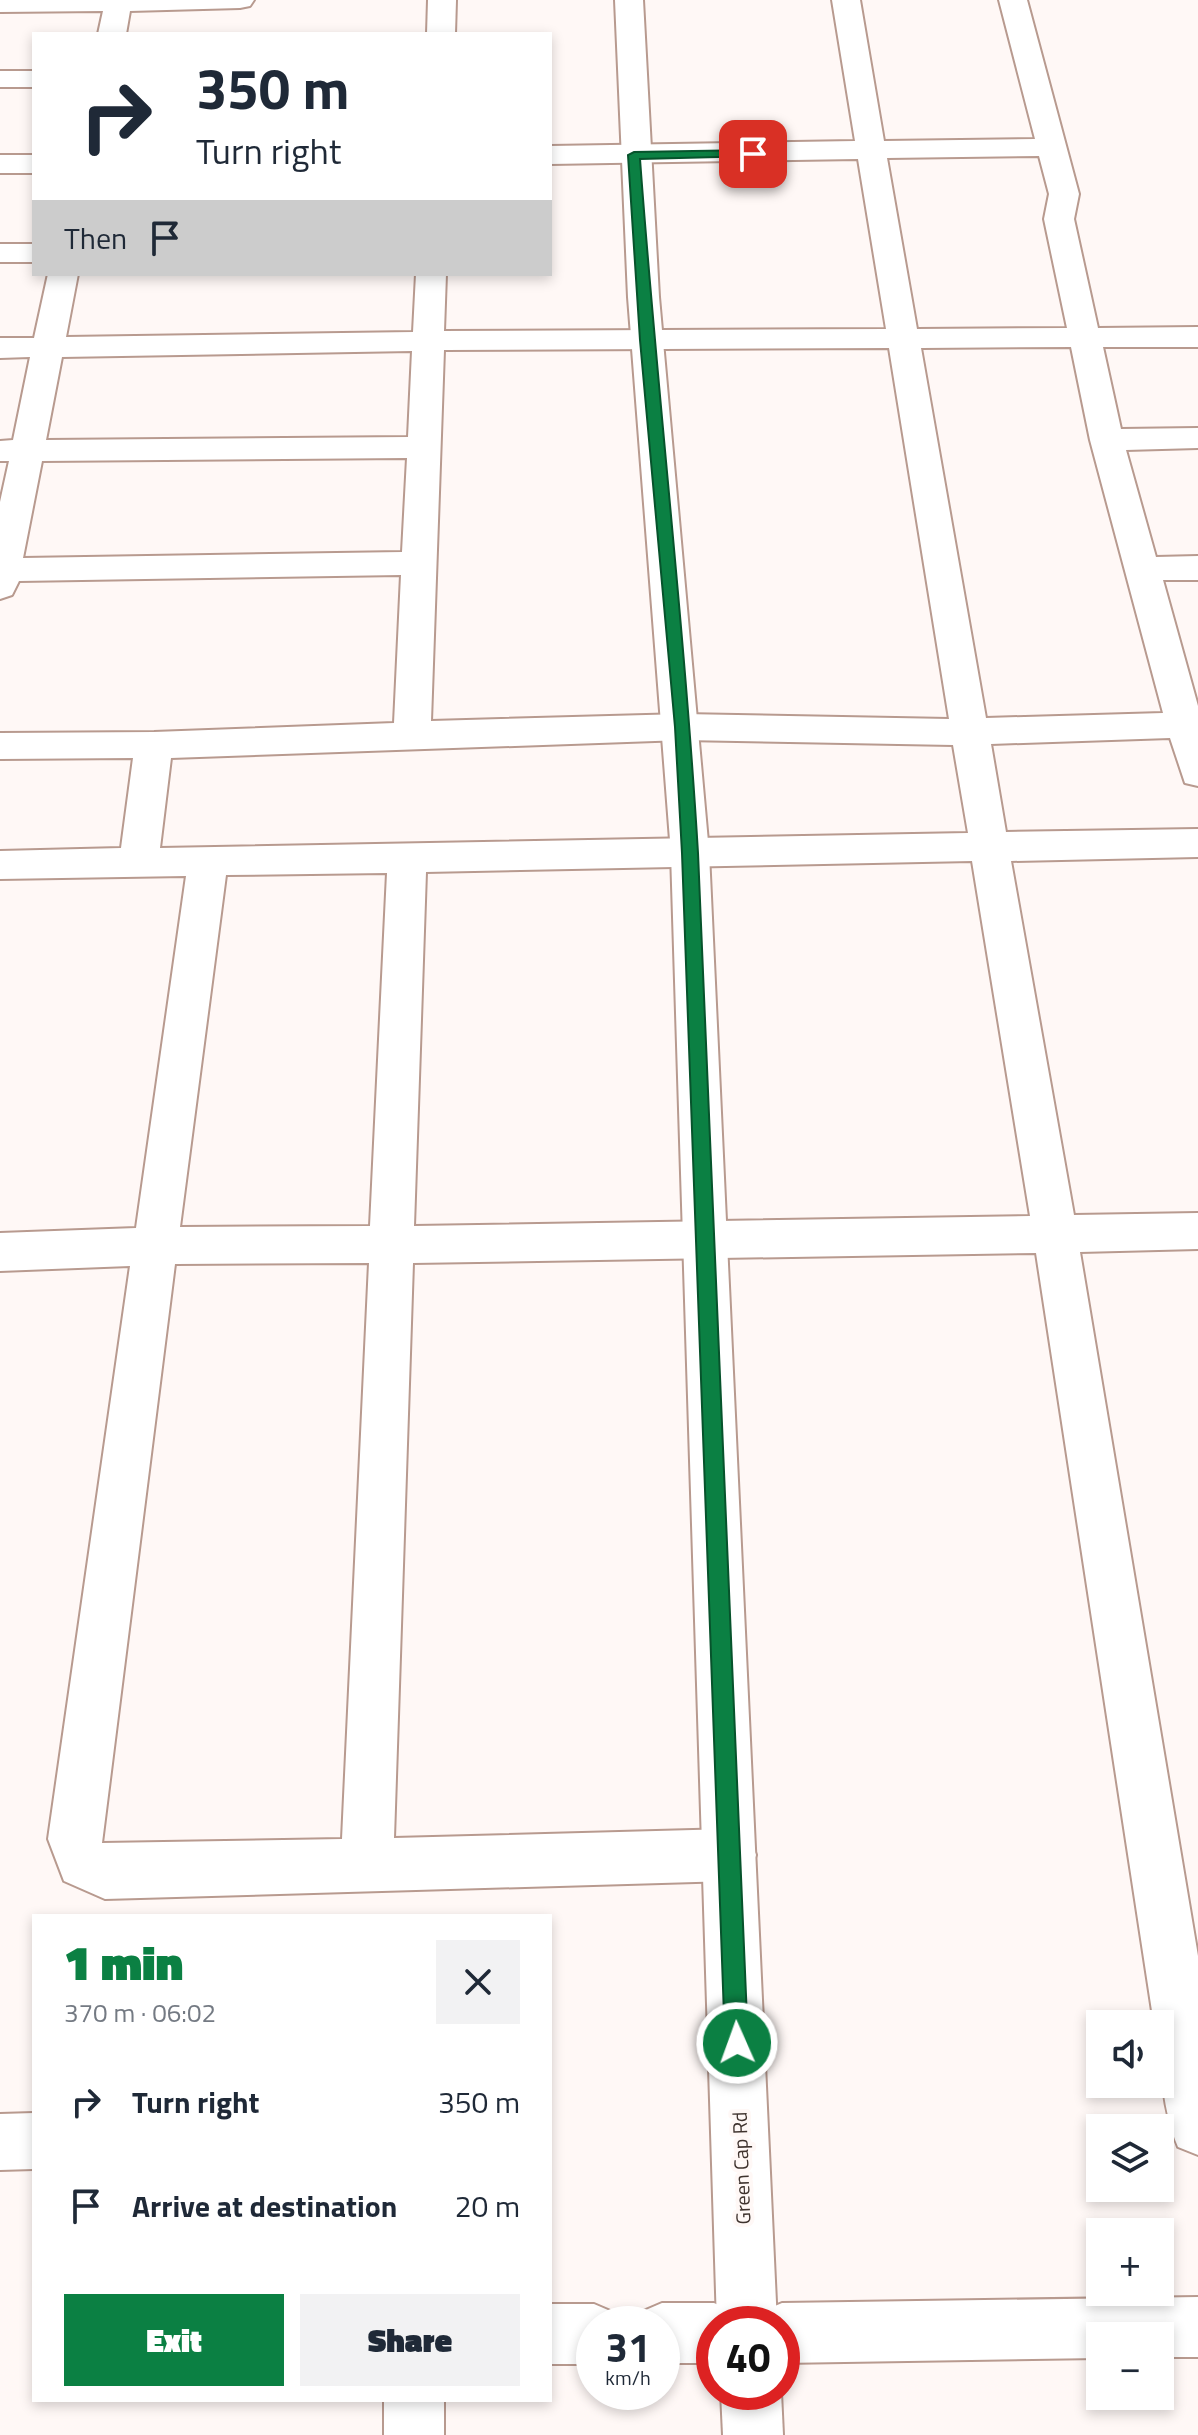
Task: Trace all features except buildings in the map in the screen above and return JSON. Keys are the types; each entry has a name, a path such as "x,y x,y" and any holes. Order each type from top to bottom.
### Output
{"street":[{"path":"0,4 240,0"},
{"path":"441,32 442,0"},
{"name":"Green Cap Rd","path":"629,0 634,155 647,340 683,727 690,853 746,2306"},
{"path":"846,0 1193,2063 1198,2127"},
{"path":"1013,0 1054,147 1064,194 1059,219 1107,440 1185,706 1198,773"},
{"path":"112,32 118,3"},
{"path":"0,79 32,79"},
{"path":"552,155 1054,147"},
{"path":"0,164 32,164"},
{"path":"0,253 32,253"},
{"path":"63,276 48,348 14,451 1,576 419,563"},
{"path":"412,735 431,276"},
{"path":"0,348 428,341 1198,337"},
{"path":"1107,440 1198,438"},
{"path":"14,451 423,447"},
{"path":"1144,569 1198,568"},
{"path":"0,746 154,745 683,727 970,732 1185,706"},
{"path":"139,862 154,745"},
{"path":"0,865 1198,843"},
{"path":"367,1865 407,858"},
{"path":"208,861 74,1839 83,1862 105,1872 730,1855"},
{"path":"0,1252 155,1246 703,1242 1198,1231"},
{"path":"0,2142 32,2141"},
{"path":"800,2333 1198,2327"},
{"path":"552,2334 576,2334"},
{"path":"414,2402 414,2435"},
{"path":"752,2410 753,2435"}],"route":[{"path":"737,2043 690,853 683,727 647,340 634,155 753,154"}]}
